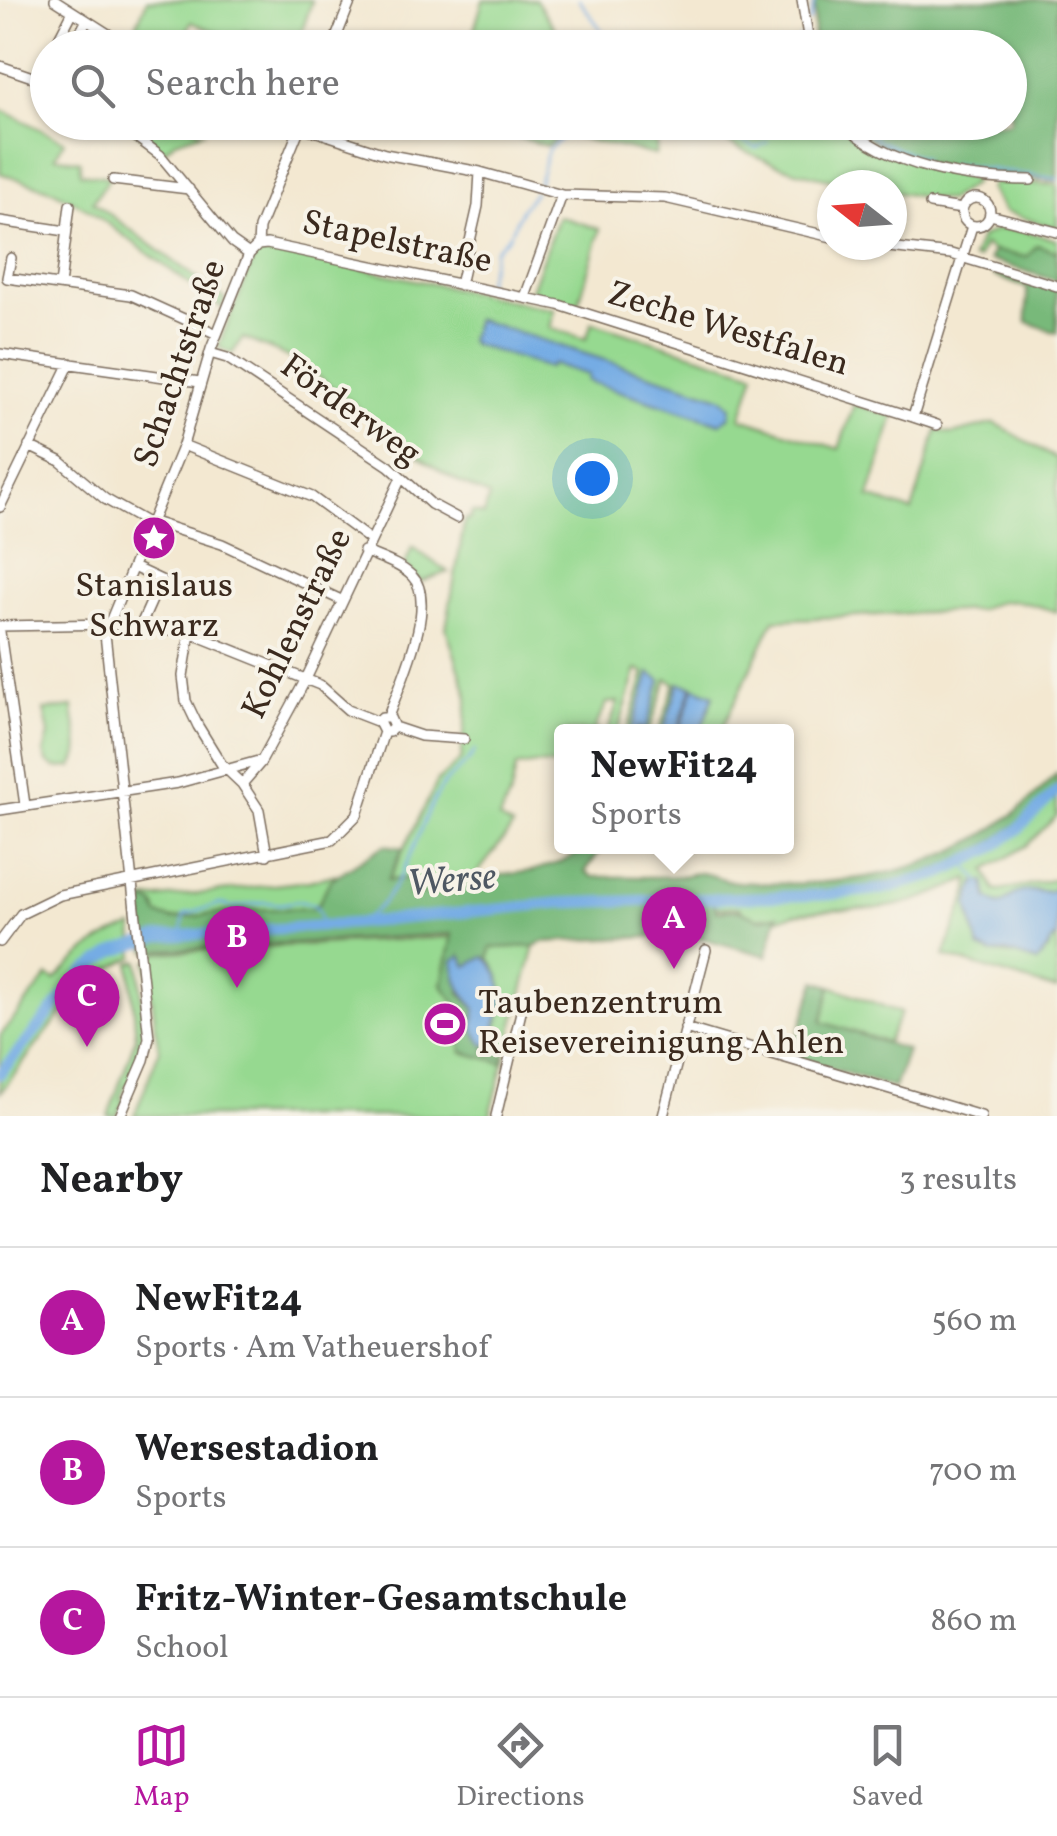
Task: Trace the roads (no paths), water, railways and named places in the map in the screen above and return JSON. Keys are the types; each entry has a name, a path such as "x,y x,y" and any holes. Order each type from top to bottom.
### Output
{"street":[{"path":"55,0 100,30"},
{"path":"339,30 351,0"},
{"path":"802,0 807,30"},
{"path":"63,30 72,12"},
{"path":"81,30 86,22"},
{"path":"0,66 30,77"},
{"path":"141,140 160,154 232,242 249,254"},
{"name":"Schachtstraße","path":"106,625 183,445 210,353 249,254 258,245 259,228 295,140"},
{"path":"345,140 386,154 480,172 562,196 665,198 817,233"},
{"path":"867,140 912,162 1031,180"},
{"path":"460,284 478,206 480,172"},
{"path":"980,199 986,176"},
{"path":"113,180 189,189"},
{"path":"525,298 562,196"},
{"path":"980,199 987,203 990,215 982,226 972,226 965,222 962,209 967,202 980,199"},
{"path":"60,285 70,204"},
{"path":"930,204 962,209"},
{"path":"990,215 1057,232"},
{"path":"0,221 66,232"},
{"path":"913,417 972,226"},
{"name":"Stapelstraße","path":"258,245 525,298"},
{"path":"907,250 962,257 1057,286"},
{"path":"11,258 8,278 131,294 217,334"},
{"name":"Zeche Westfalen","path":"525,298 938,425"},
{"name":"Förderweg","path":"210,353 227,358 260,380 388,466 430,504 457,518"},
{"path":"0,354 200,382"},
{"path":"0,507 70,363"},
{"path":"183,445 312,497 369,540"},
{"path":"29,446 60,461 105,499 152,523 222,544 341,600"},
{"name":"Kohlenstraße","path":"0,810 178,783 262,760 306,679 400,480"},
{"path":"0,942 28,909 60,895 332,840 346,829 357,815 384,732 383,719 423,608 422,590 402,568 364,551"},
{"path":"133,567 160,580 140,626"},
{"path":"26,806 0,629 106,625 190,633 306,679 348,710 394,722 394,727"},
{"path":"106,625 148,1044 120,1116"},
{"path":"190,633 183,676 186,702 198,726 260,810 267,855"},
{"path":"0,714 12,714"},
{"path":"384,732 394,727 422,736 464,738"},
{"path":"242,784 262,760"},
{"path":"663,1116 706,950"},
{"path":"496,1116 522,1008"},
{"path":"685,1028 981,1116"}],"water":[{"path":"476,319 721,397 731,406 730,416 720,423 587,381 588,375 552,364 549,368 472,344 469,340"},
{"path":"650,673 661,680 648,724 633,724"},
{"path":"679,683 692,686 679,724 665,724"},
{"path":"694,687 714,695 703,724 682,724"},
{"path":"985,881 988,898 1000,905 1021,892 1050,892 1057,886 1057,935 1037,962 979,948 968,905 975,883"},
{"path":"461,956 467,966 484,957 493,966 501,986 498,1020 490,1042 483,1045 473,1028 476,1009 456,977 453,961"}],"waterway":[{"path":"579,0 602,30"},
{"path":"809,22 815,0"},
{"path":"538,184 548,150 559,140"},
{"path":"740,140 756,148 768,142"},
{"path":"878,140 923,159"},
{"path":"951,164 1057,179"},
{"path":"486,283 495,250 509,236 522,208 535,192"},
{"path":"359,923 389,895 433,802 475,750"},
{"name":"Werse","path":"0,1074 85,971 114,952 159,937 559,903 825,895 884,889 940,874 991,849 1057,791"},
{"path":"965,863 980,882"},
{"path":"182,933 184,915 220,904 313,904 323,925"}],"place":[{"name":"Stanislaus Schwarz","path":"154,538"},
{"name":"NewFit24","path":"674,969"},
{"name":"Wersestadion","path":"237,988"},
{"name":"Taubenzentrum Reisevereinigung Ahlen","path":"445,1024"},
{"name":"Fritz-Winter-Gesamtschule","path":"87,1047"}]}
